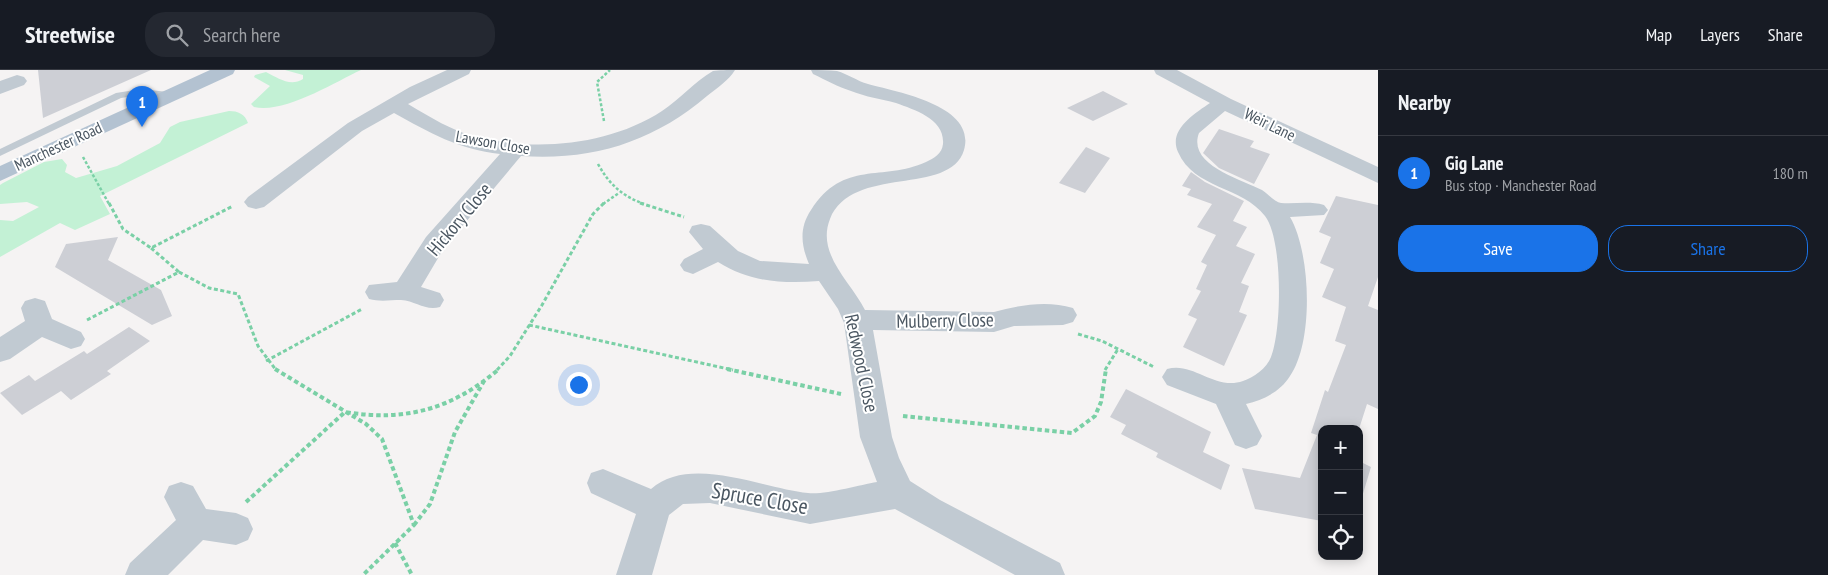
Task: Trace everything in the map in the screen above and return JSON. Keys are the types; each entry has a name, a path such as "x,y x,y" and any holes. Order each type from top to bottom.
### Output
{"main road":[{"name":"Manchester Road","path":"0,174 168,95 226,70"}],"street":[{"path":"256,202 355,127 396,106 417,91 462,70"},
{"name":"Lawson Close","path":"396,106 450,135 515,149 566,150 602,143 651,127 726,70"},
{"name":"Redwood Close","path":"820,70 859,87 898,98 930,110 946,122 954,137 954,145 950,155 935,168 875,177 853,184 833,196 820,213 815,229 814,246 825,272 845,298 856,320 880,449 899,493"},
{"name":"Weir Lane","path":"1163,70 1224,103 1378,176"},
{"path":"1177,377 1227,396 1248,394 1269,382 1284,361 1292,330 1293,292 1286,239 1279,216 1274,210 1249,193 1211,174 1200,166 1188,150 1185,138 1189,132 1224,103"},
{"name":"Hickory Close","path":"392,291 502,168 515,149"},
{"path":"250,179 275,188"},
{"path":"1274,210 1316,210"},
{"path":"702,232 720,250 747,267 760,272 790,274 825,272"},
{"path":"693,265 720,250"},
{"path":"392,291 432,300"},
{"name":"Mulberry Close","path":"856,320 960,323 994,322 1014,316 1038,314 1071,317"},
{"path":"0,350 51,326"},
{"path":"1227,396 1246,436"},
{"path":"602,483 655,507 634,575"},
{"name":"Spruce Close","path":"655,507 667,496 680,490 695,488 710,488 810,509 899,493"},
{"path":"899,493 1047,575"},
{"path":"143,575 208,519"}],"lane":[{"path":"0,153 119,96 141,92 168,95"}],"path":[{"path":"610,70 597,82 605,130 598,165 604,177 622,197 685,218 702,232"},
{"path":"67,142 79,147 84,161 123,229 151,248 179,272 209,288 238,294 259,350 266,361 278,372 366,424 382,439 414,525"},
{"path":"208,519 345,412 379,417 420,414 463,396 502,366 529,325 594,214 603,204 618,193"},
{"path":"151,248 234,205 256,202"},
{"path":"51,326 179,272"},
{"path":"266,361 392,291"},
{"path":"1071,317 1118,349 1177,377"},
{"path":"529,325 872,407 1072,433 1095,416 1100,402 1102,378 1106,366 1118,349"},
{"path":"363,575 414,525 430,504 455,432 486,378"},
{"path":"395,543 412,575"}],"green space":[{"path":"285,70 361,70 294,102 266,108 254,107 251,104 270,86 254,77 255,75 266,72 289,82 303,79 303,75"},
{"path":"229,111 241,114 248,123 100,196 110,214 75,230 60,223 0,257 0,220 13,221 39,207 27,202 0,204 0,185 3,183 44,162 62,159 67,165 65,172 76,178 117,166 160,143 170,127 180,122"}],"building":[{"path":"38,70 151,70 43,118"},
{"path":"1103,91 1128,104 1093,121 1067,108"},
{"path":"1219,129 1254,141 1250,147 1270,154 1254,184 1219,168 1203,153"},
{"path":"1086,147 1110,158 1085,193 1059,183"},
{"path":"1191,172 1205,182 1244,201 1233,221 1247,227 1236,246 1255,254 1241,283 1249,286 1239,312 1247,315 1224,366 1183,347 1197,319 1188,315 1201,291 1196,289 1207,265 1201,262 1216,235 1197,227 1212,204 1187,195 1191,189 1182,186"},
{"path":"1336,196 1378,205 1378,277 1368,306 1378,310 1378,409 1367,404 1360,425 1318,425 1318,520 1255,509 1242,468 1300,478 1317,435 1311,433 1325,390 1328,392 1346,345 1335,341 1346,307 1322,297 1334,269 1320,263 1331,237 1319,232"},
{"path":"118,237 108,260 161,290 172,316 152,325 55,267 66,244"},
{"path":"129,327 150,341 107,371 111,374 71,400 61,391 22,415 0,393 29,375 35,381 84,351 87,354"},
{"path":"1126,389 1211,432 1203,452 1230,465 1221,490 1156,457 1158,453 1121,434 1126,425 1110,417"},
{"path":"1363,463 1371,467 1363,494"}],"place":[{"name":"Gig Lane","path":"142,127"}]}
